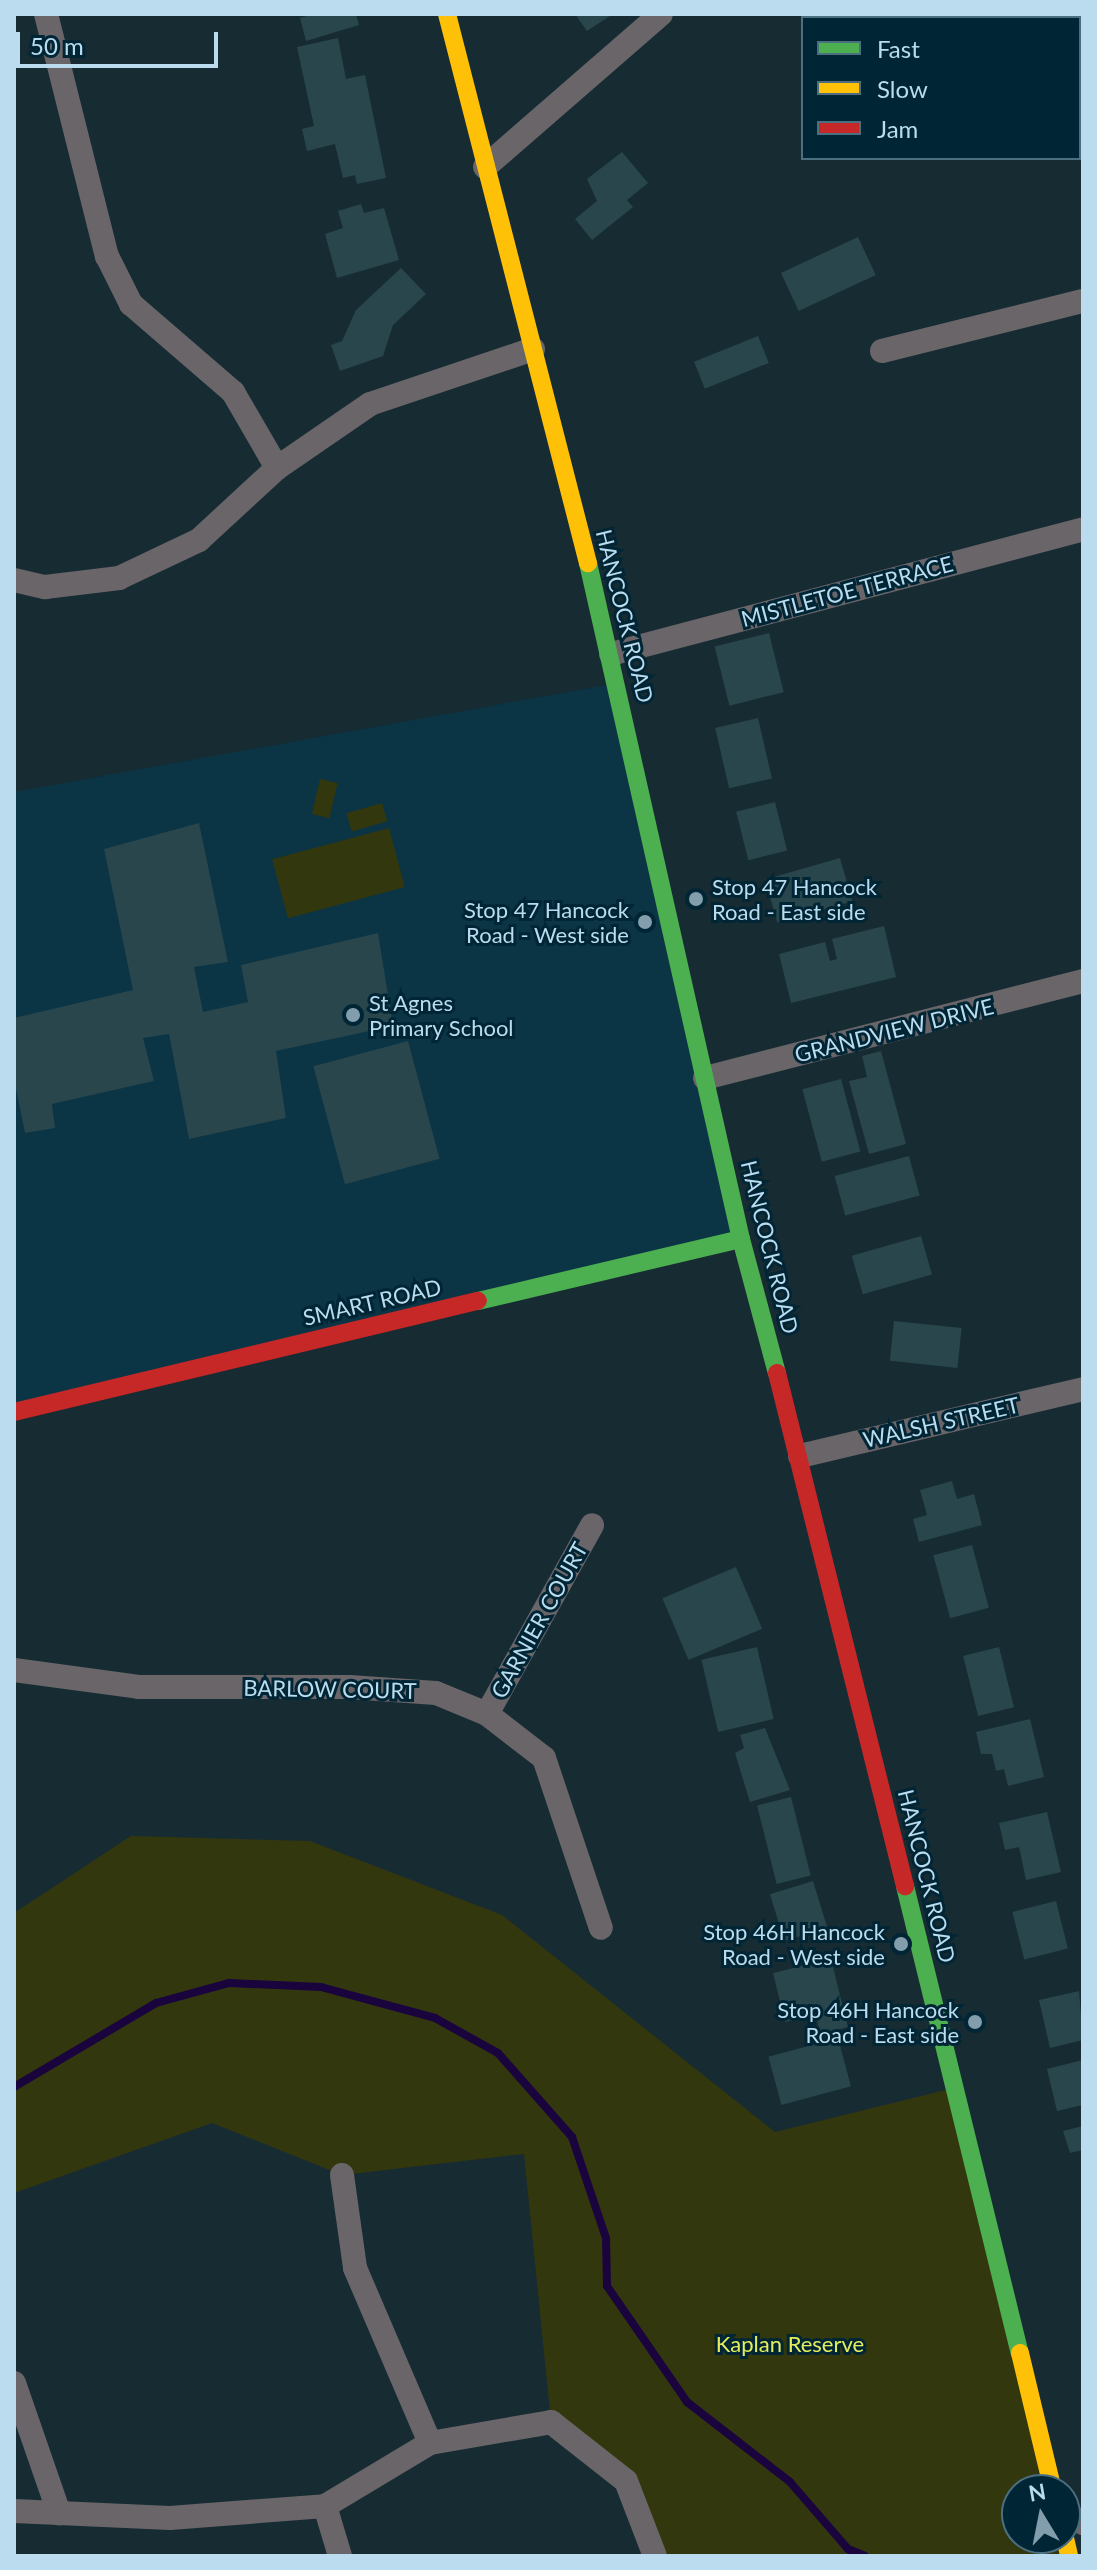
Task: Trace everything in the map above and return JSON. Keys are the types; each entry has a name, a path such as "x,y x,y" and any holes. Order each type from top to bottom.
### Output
{"main road":[{"name":"HANCOCK ROAD","path":"447,14 611,654 741,1239 800,1456 1049,2474"},
{"name":"SMART ROAD","path":"14,1412 741,1239"}],"street":[{"path":"46,14 113,268 131,304 233,392 277,468"},
{"path":"485,167 661,14"},
{"path":"882,351 1083,301"},
{"path":"14,580 45,587 119,578 199,540 277,468 370,404 533,349"},
{"name":"MISTLETOE TERRACE","path":"611,654 1083,529"},
{"name":"GRANDVIEW DRIVE","path":"705,1078 1083,981"},
{"name":"WALSH STREET","path":"800,1456 1083,1389"},
{"name":"GARNIER COURT","path":"487,1714 592,1525"},
{"name":"BARLOW COURT","path":"14,1670 139,1687 350,1687 436,1693 487,1714 544,1758 601,1928"},
{"path":"342,2175 355,2268 430,2443"},
{"path":"14,2383 59,2513"},
{"path":"14,2511 170,2518 325,2506 430,2443 551,2422 626,2481 655,2556"},
{"path":"325,2506 340,2556"}],"shaded area":[{"name":"St Agnes Primary School","path":"618,683 741,1239 14,1412 14,792"}],"green space":[{"path":"320,779 338,783 329,818 312,814"},
{"path":"382,803 387,821 352,831 346,813"},
{"path":"389,828 405,887 288,918 272,859"},
{"name":"Kaplan Reserve","path":"131,1836 310,1841 502,1915 775,2132 954,2088 1049,2474 1001,2474 1001,2554 1070,2556 655,2556 626,2481 551,2422 524,2154 342,2175 212,2123 14,2193 14,1913"}],"building":[{"path":"313,14 356,14 359,25 306,41 300,18"},
{"path":"575,14 613,14 587,31"},
{"path":"338,38 346,79 365,75 386,178 357,184 355,175 343,178 335,144 307,151 302,129 314,126 297,47"},
{"path":"622,152 648,183 627,200 633,207 592,240 575,219 597,201 587,179"},
{"path":"361,204 364,213 384,208 399,260 337,278 325,234 343,228 338,211"},
{"path":"858,237 876,275 799,311 781,273"},
{"path":"401,268 426,294 393,325 383,356 340,371 331,345 342,341 356,310"},
{"path":"758,336 769,363 705,389 694,362"},
{"path":"769,633 784,692 729,706 715,647"},
{"path":"758,718 772,778 729,788 715,728"},
{"path":"775,802 787,851 748,860 736,812"},
{"path":"199,823 228,962 194,967 203,1012 248,1002 241,965 378,933 393,1026 276,1051 286,1118 189,1139 169,1034 143,1038 154,1081 52,1104 55,1128 25,1133 14,1079 14,1018 133,990 104,849"},
{"path":"840,858 852,901 777,923 765,879"},
{"path":"884,926 896,977 791,1003 779,954 825,942 830,961 837,959 832,939"},
{"path":"408,1041 440,1159 345,1184 313,1066"},
{"path":"881,1051 906,1144 869,1154 849,1081 867,1077 862,1056"},
{"path":"841,1079 860,1151 822,1162 802,1089"},
{"path":"909,1156 920,1196 845,1216 835,1176"},
{"path":"921,1236 932,1274 863,1294 852,1256"},
{"path":"894,1321 962,1328 957,1368 890,1361"},
{"path":"952,1481 957,1499 974,1494 982,1525 919,1542 913,1519 927,1515 920,1490"},
{"path":"972,1545 989,1608 950,1618 933,1555"},
{"path":"736,1567 762,1629 689,1660 662,1598"},
{"path":"757,1647 774,1719 718,1732 701,1660"},
{"path":"999,1647 1014,1707 978,1716 963,1656"},
{"path":"1030,1719 1044,1777 1008,1786 1004,1769 996,1771 992,1754 981,1754 976,1732"},
{"path":"765,1728 790,1790 750,1802 735,1753 744,1748 740,1735"},
{"path":"791,1797 811,1876 777,1884 757,1805"},
{"path":"1047,1812 1061,1872 1026,1880 1019,1847 1005,1850 999,1823"},
{"path":"813,1881 827,1928 784,1941 770,1894"},
{"path":"1056,1901 1068,1949 1024,1959 1012,1912"},
{"path":"831,1959 848,2027 820,2034 816,2014 785,2022 773,1973"},
{"path":"1079,1991 1083,2040 1050,2048 1039,2000"},
{"path":"838,2038 851,2086 781,2105 768,2057"},
{"path":"1083,2060 1083,2105 1057,2111 1047,2069"},
{"path":"1083,2126 1083,2150 1070,2153 1063,2131"}],"waterway":[{"path":"14,2087 156,2003 229,1983 321,1987 435,2018 498,2053 572,2137 606,2238 607,2286 687,2402 790,2482 848,2549 865,2556"}],"traffic: fast":[{"path":"588,563 741,1239 777,1373"},
{"path":"478,1301 741,1239"},
{"path":"905,1886 1020,2353"}],"traffic: slow":[{"path":"447,14 588,563"},
{"path":"1020,2353 1049,2474"}],"traffic: jam":[{"path":"14,1412 478,1301"},
{"path":"777,1373 905,1886"}],"place":[{"name":"Stop 47 Hancock Road - East side","path":"696,899"},
{"name":"Stop 47 Hancock Road - West side","path":"645,922"},
{"name":"St Agnes Primary School","path":"353,1015"},
{"name":"Stop 46H Hancock Road - West side","path":"901,1944"},
{"name":"Stop 46H Hancock Road - East side","path":"975,2022"}]}
